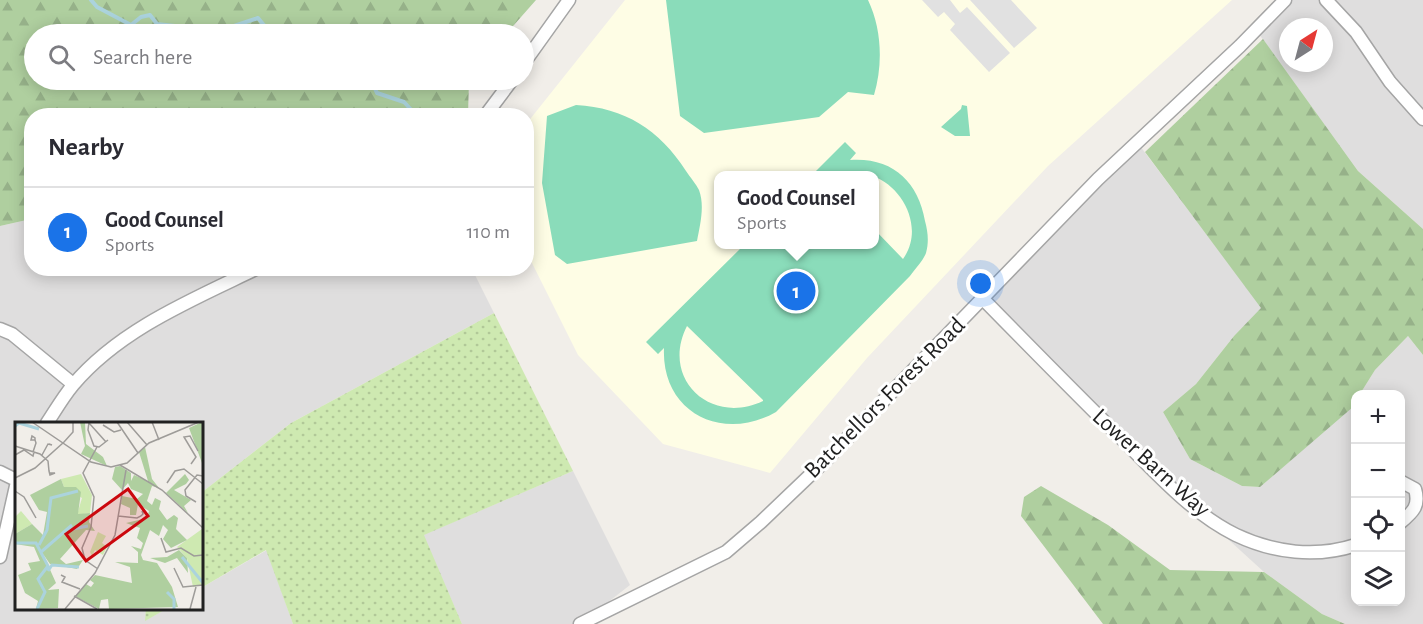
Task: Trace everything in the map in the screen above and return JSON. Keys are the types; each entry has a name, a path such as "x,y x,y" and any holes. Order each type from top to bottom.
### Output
{"street":[{"path":"534,49 569,0"},
{"name":"Batchellors Forest Road","path":"580,624 726,552 761,522 828,458 983,300 1098,178 1240,46 1285,0"},
{"path":"1326,0 1356,32 1390,82 1423,119"},
{"path":"491,108 504,90"},
{"path":"48,422 73,384 114,348 175,308 241,276"},
{"name":"Lower Barn Way","path":"983,300 1166,482 1208,517 1236,535 1285,550 1310,553 1333,552 1351,547"},
{"path":"0,329 12,334 73,384"},
{"path":"0,472 15,480"},
{"path":"1405,483 1415,489 1418,501 1415,509 1405,519"},
{"path":"0,557 15,490"}],"shaded area":[{"path":"625,0 1232,0 1048,166 867,358 770,473 663,444 578,355 534,267 534,114"},
{"path":"922,0 950,0 960,13 967,7 1010,53 989,72 950,30 955,24 944,12 938,17"},
{"path":"970,0 1011,0 1037,28 1014,48"},
{"path":"1285,0 1423,0 1423,229 1358,171 1286,72 1333,72 1333,18 1279,18 1279,62 1256,30"},
{"path":"1137,142 1262,308 1234,336 1196,384 1163,412 1190,459 1242,486 1260,487 1351,407 1351,606 1405,606 1405,390 1362,390 1375,370 1408,336 1423,355 1423,624 1345,624 1322,614 1264,572 1185,500 983,299"},
{"path":"24,221 24,276 476,276 494,313 291,423 202,492 202,422 15,422 15,609 146,609 146,620 166,609 202,609 202,587 267,550 293,624 0,624 0,226"},
{"path":"573,471 630,585 580,624 462,624 423,535"}],"green space":[{"path":"0,0 536,0 515,24 24,24 24,90 469,90 468,108 24,108 24,221 0,226"},
{"path":"666,0 868,0 873,11 880,47 879,72 874,95 848,92 819,117 704,133 680,116"},
{"path":"1263,39 1279,61 1279,72 1287,72 1358,171 1423,229 1423,355 1408,336 1375,370 1362,390 1351,390 1351,409 1260,487 1242,486 1190,459 1163,412 1196,384 1234,336 1261,308 1145,152"},
{"path":"576,105 610,111 639,123 652,132 676,156 701,196 701,222 697,241 567,264 555,255 542,183 547,116"},
{"path":"962,105 967,106 970,136 955,136 941,127 961,109"},
{"path":"845,142 856,153 850,160 878,163 901,174 916,194 928,237 925,256 910,276 776,412 756,421 735,424 716,422 699,416 684,405 673,389 666,370 664,348 658,354 646,342 740,249 879,249 879,234 903,259 912,234 911,222 908,210 901,199 879,179 879,171 816,171","holes":["687,326 763,401 744,407 725,407 709,402 695,393 685,380 680,364 680,345"]},
{"path":"494,313 573,471 424,535 462,624 293,624 266,550 202,587 202,492 291,423"},
{"path":"1041,486 1108,525 1170,570 1264,572 1322,614 1345,624 1103,624 1021,516 1024,497"},
{"path":"146,609 166,609 145,621"}],"waterway":[{"path":"91,0 97,7 129,24"},
{"path":"132,24 141,17 150,15 157,24"},
{"path":"240,24 258,18 263,24"},
{"path":"376,90 377,93 404,102 410,108"}],"place":[{"name":"Good Counsel","path":"796,291"}]}
